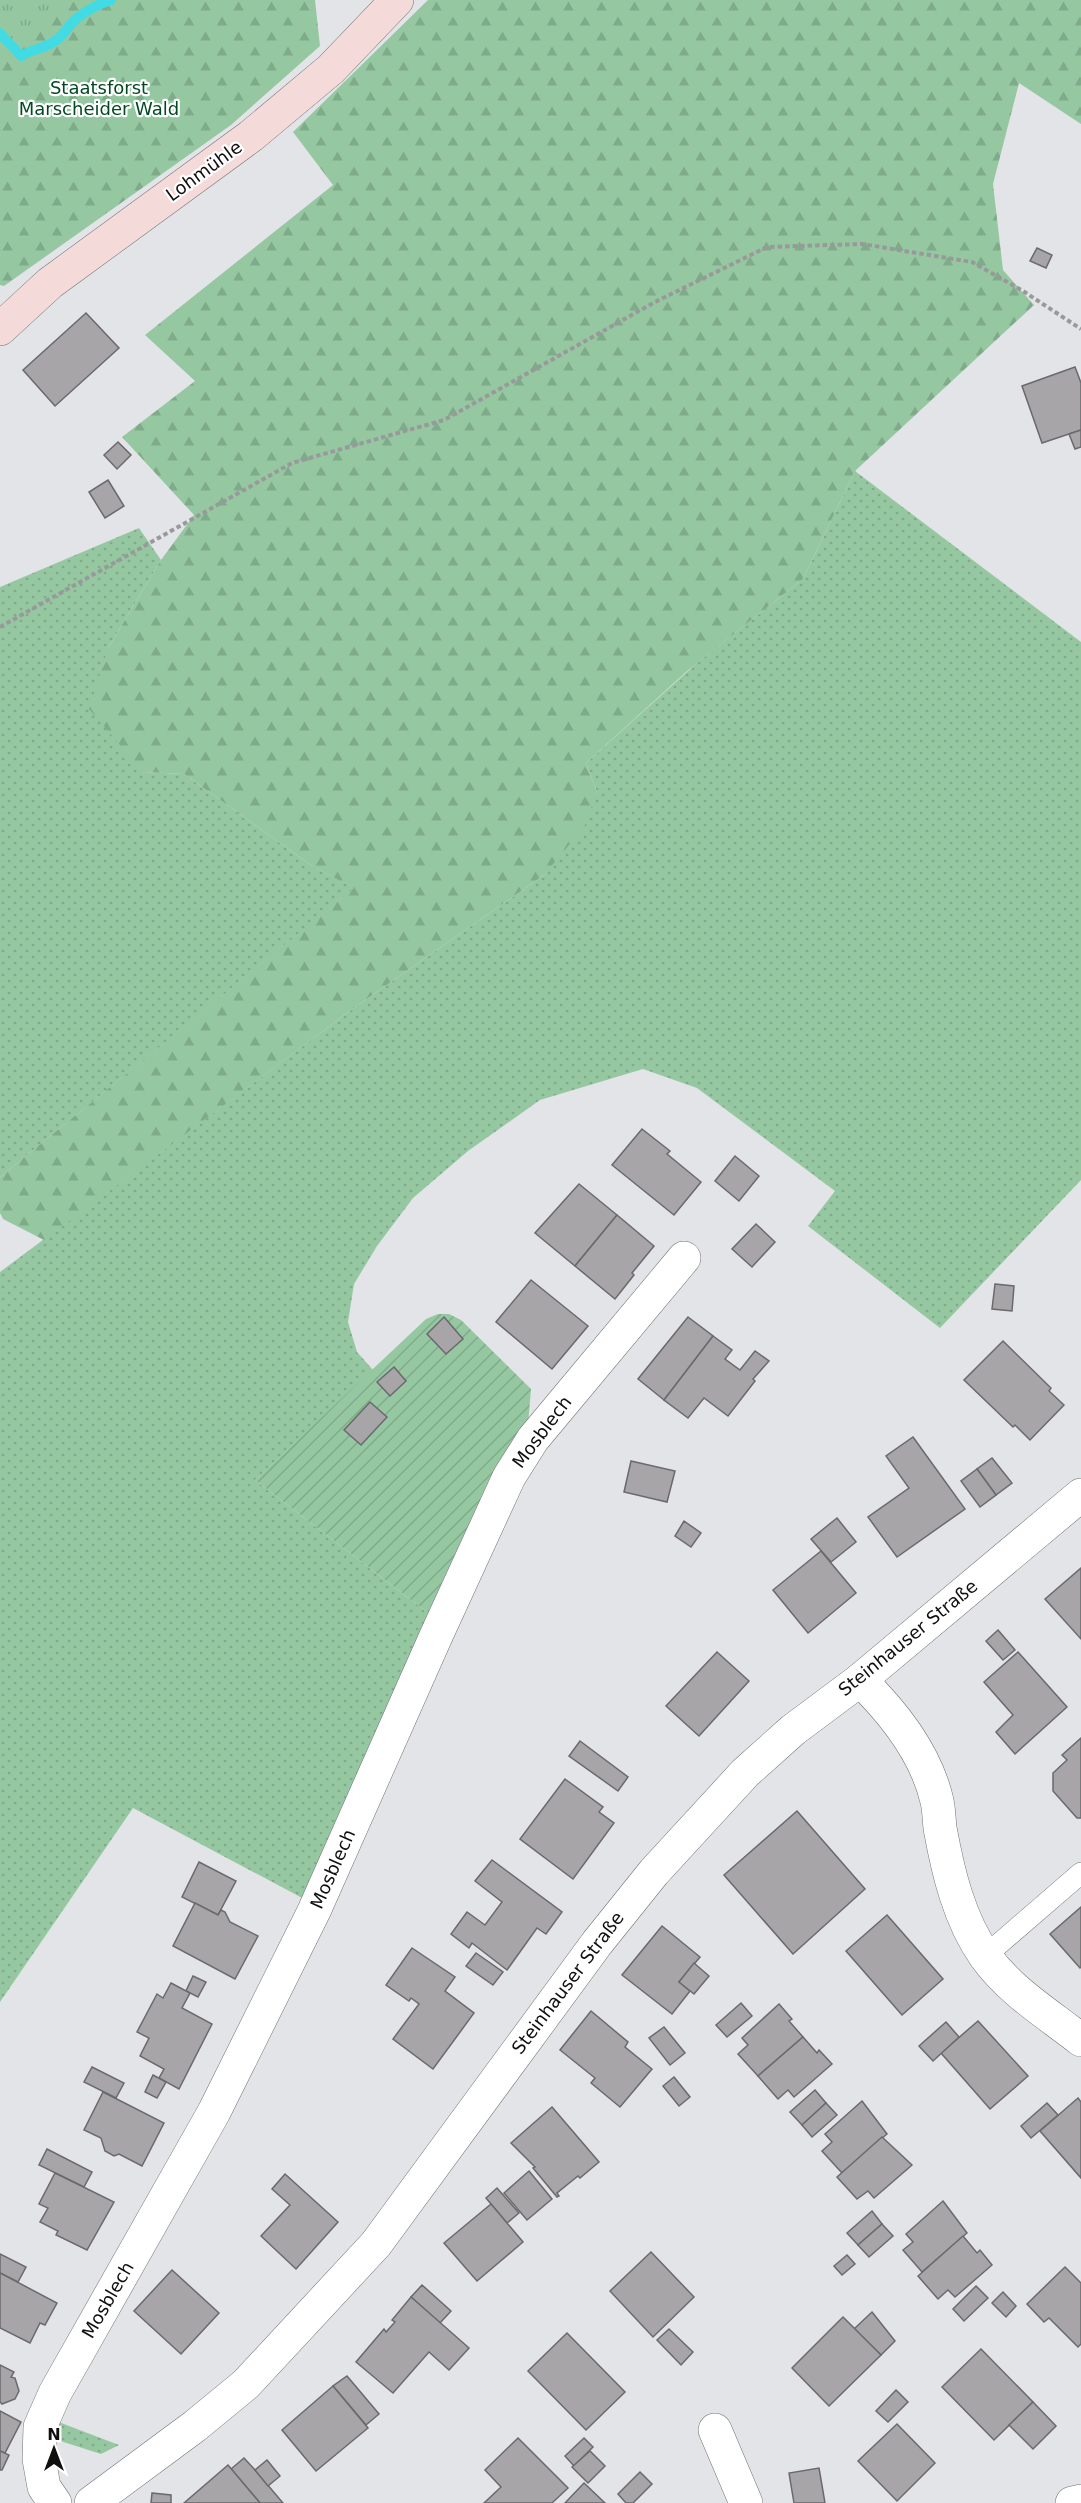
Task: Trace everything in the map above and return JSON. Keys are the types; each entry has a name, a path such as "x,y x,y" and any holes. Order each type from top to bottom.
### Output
{"main road":[{"name":"Lohmühle","path":"0,329 50,283 251,136 331,69 397,0"}],"street":[{"name":"Mosblech","path":"55,2503 44,2487 39,2459 40,2427 55,2392 214,2112 309,1921 509,1477 533,1439 684,1258"},
{"name":"Steinhauser Straße","path":"91,2503 246,2384 376,2244 549,2007 654,1872 745,1773 793,1730 860,1680 1081,1495"},
{"path":"860,1680 884,1703 910,1738 929,1776 937,1801 950,1877 963,1914 985,1956 1018,1992 1081,2040"},
{"path":"715,2430 746,2503"},
{"path":"1072,2503 1081,2501"}],"lane":[{"path":"985,1956 1081,1873"}],"path":[{"path":"0,627 292,463 444,420 655,302 767,247 862,244 972,262 1081,328"}],"green space":[{"name":"Staatsforst Marscheider Wald","path":"0,0 315,0 320,46 231,125 4,286 0,285"},
{"path":"0,0 76,0 0,53"},
{"path":"428,0 1081,0 1081,124 1019,83 993,184 1003,270 1034,305 855,471 803,579 686,672 586,763 597,792 584,827 544,875 351,1010 44,1240 3,1219 0,1213 0,1177 354,888 312,866 184,774 143,772 89,709 108,648 161,560 194,515 122,437 195,381 145,335 333,185 293,132"},
{"path":"855,471 1081,642 1081,1180 940,1328 808,1226 835,1191 697,1088 643,1069 540,1100 468,1151 413,1198 377,1246 354,1284 348,1322 357,1352 373,1370 255,1480 428,1613 306,1900 133,1808 0,2002 0,1272 351,1010 544,875 597,792 586,763 697,663 803,579"},
{"path":"139,528 161,560 108,648 143,772 184,774 312,866 355,888 0,1177 0,587"},
{"path":"438,1314 449,1314 461,1320 531,1389 528,1425 476,1509 428,1613 255,1480 426,1319"},
{"path":"56,2421 119,2445 101,2454 51,2438"}],"building":[{"path":"1037,248 1052,255 1046,268 1030,261"},
{"path":"86,313 119,348 55,406 23,370"},
{"path":"1075,367 1081,383 1081,430 1042,443 1022,386"},
{"path":"1081,430 1081,447 1075,449 1069,434"},
{"path":"118,442 131,455 117,469 104,455"},
{"path":"108,480 124,506 105,518 89,492"},
{"path":"642,1129 670,1151 667,1154 701,1182 674,1215 612,1165"},
{"path":"735,1156 759,1176 739,1201 715,1181"},
{"path":"579,1184 617,1215 575,1266 535,1233"},
{"path":"617,1215 654,1246 615,1299 575,1266"},
{"path":"756,1224 775,1242 752,1267 732,1249"},
{"path":"531,1280 588,1326 552,1369 496,1322"},
{"path":"995,1284 1014,1286 1012,1311 992,1309"},
{"path":"444,1317 463,1339 446,1354 427,1334"},
{"path":"688,1317 713,1336 664,1400 638,1379"},
{"path":"713,1336 732,1350 725,1359 740,1370 755,1351 769,1361 753,1379 755,1381 728,1416 704,1398 688,1418 664,1400"},
{"path":"1003,1341 1051,1388 1049,1391 1064,1405 1030,1440 1015,1425 1013,1427 964,1380"},
{"path":"394,1367 406,1381 390,1396 377,1382"},
{"path":"370,1402 387,1417 361,1445 344,1430"},
{"path":"913,1437 965,1509 897,1557 868,1517 909,1488 886,1456"},
{"path":"992,1458 1012,1483 996,1495 977,1469"},
{"path":"631,1461 675,1471 667,1502 624,1492"},
{"path":"977,1469 996,1495 980,1507 961,1481"},
{"path":"837,1518 856,1542 831,1562 811,1539"},
{"path":"684,1521 701,1533 691,1547 675,1536"},
{"path":"821,1551 856,1593 808,1633 773,1590"},
{"path":"1081,1568 1081,1639 1045,1599"},
{"path":"998,1630 1015,1650 1003,1660 986,1641"},
{"path":"717,1652 749,1681 699,1736 666,1706"},
{"path":"1018,1652 1067,1707 1015,1754 996,1732 1013,1715 984,1682"},
{"path":"1081,1738 1081,1818 1077,1818 1053,1791 1053,1773 1067,1760 1062,1755"},
{"path":"580,1741 628,1777 618,1791 569,1756"},
{"path":"565,1779 603,1807 599,1812 614,1823 573,1879 520,1839"},
{"path":"797,1811 865,1889 793,1954 724,1875"},
{"path":"492,1860 562,1912 546,1934 537,1928 507,1970 472,1943 469,1948 451,1934 467,1912 485,1925 502,1902 475,1881"},
{"path":"199,1862 236,1881 218,1915 182,1897"},
{"path":"195,1903 218,1915 221,1910 225,1912 230,1922 258,1936 235,1979 173,1946"},
{"path":"1081,1907 1081,1967 1080,1968 1050,1934"},
{"path":"887,1915 943,1979 902,2015 846,1951"},
{"path":"662,1926 700,1957 679,1982 690,1991 672,2014 622,1975"},
{"path":"412,1948 455,1977 445,1991 474,2013 433,2069 393,2039 419,2004 411,1998 409,2001 386,1985"},
{"path":"476,1953 503,1972 493,1985 466,1966"},
{"path":"694,1963 709,1976 694,1994 679,1982"},
{"path":"193,1976 206,1982 198,1997 186,1991"},
{"path":"171,1983 190,1993 182,2008 212,2024 179,2089 159,2078 164,2069 140,2056 149,2038 137,2032 157,1994 163,1998"},
{"path":"741,2003 752,2016 727,2037 716,2025"},
{"path":"779,2004 792,2019 789,2021 803,2037 758,2076 738,2054 748,2045 742,2038"},
{"path":"591,2011 628,2042 625,2047 652,2069 620,2107 591,2083 595,2078 560,2050"},
{"path":"978,2021 1028,2076 990,2109 941,2053"},
{"path":"946,2022 959,2037 933,2061 919,2046"},
{"path":"664,2027 685,2053 670,2065 649,2038"},
{"path":"803,2037 817,2053 819,2050 832,2064 794,2097 788,2090 778,2099 758,2076"},
{"path":"92,2067 124,2083 116,2098 84,2082"},
{"path":"153,2075 166,2082 157,2098 145,2092"},
{"path":"674,2077 690,2097 679,2106 663,2086"},
{"path":"815,2090 826,2103 802,2125 790,2112"},
{"path":"103,2092 164,2123 142,2166 119,2154 114,2156 105,2151 101,2138 84,2130"},
{"path":"1078,2098 1081,2102 1081,2178 1040,2131"},
{"path":"862,2101 887,2134 842,2173 822,2151 832,2142 825,2134"},
{"path":"826,2103 837,2115 812,2137 802,2125"},
{"path":"1047,2103 1058,2115 1031,2138 1021,2126"},
{"path":"552,2107 599,2162 557,2193 559,2196 557,2197 533,2168 535,2167 511,2143"},
{"path":"882,2137 912,2165 874,2198 868,2191 857,2199 837,2177"},
{"path":"47,2149 92,2172 84,2187 39,2165"},
{"path":"529,2171 552,2199 527,2220 504,2193"},
{"path":"55,2173 114,2202 87,2250 56,2235 58,2231 40,2222 48,2208 39,2204"},
{"path":"285,2174 338,2222 296,2269 261,2236 290,2205 272,2189"},
{"path":"497,2188 519,2213 507,2223 486,2198"},
{"path":"943,2201 967,2233 922,2272 903,2250 913,2242 906,2234"},
{"path":"491,2204 523,2242 477,2281 444,2243"},
{"path":"872,2211 882,2224 858,2245 847,2233"},
{"path":"882,2224 893,2236 869,2257 858,2245"},
{"path":"963,2236 977,2253 980,2250 992,2265 955,2297 948,2290 938,2299 918,2276"},
{"path":"651,2252 694,2297 653,2337 610,2291"},
{"path":"0,2254 26,2267 18,2282 0,2273"},
{"path":"847,2255 855,2264 842,2275 834,2266"},
{"path":"1065,2267 1081,2283 1081,2344 1078,2347 1049,2318 1044,2322 1027,2304"},
{"path":"172,2270 219,2313 181,2354 134,2311"},
{"path":"0,2273 57,2303 45,2325 40,2323 30,2343 0,2328"},
{"path":"422,2285 451,2311 440,2323 411,2297"},
{"path":"976,2286 988,2298 964,2321 953,2309"},
{"path":"1003,2292 1016,2306 1006,2317 992,2303"},
{"path":"411,2297 469,2348 449,2370 429,2352 393,2393 356,2362 384,2329 386,2332 395,2322 392,2320"},
{"path":"872,2312 895,2341 881,2355 854,2329"},
{"path":"843,2317 881,2355 829,2406 792,2368"},
{"path":"669,2329 693,2352 681,2365 657,2340"},
{"path":"567,2333 625,2392 586,2430 528,2371"},
{"path":"981,2349 1033,2402 994,2440 942,2387"},
{"path":"0,2365 14,2372 11,2377 15,2378 19,2391 15,2399 2,2404 0,2402"},
{"path":"347,2376 379,2414 366,2425 333,2386"},
{"path":"333,2386 368,2428 316,2471 282,2430"},
{"path":"896,2390 908,2402 888,2422 876,2411"},
{"path":"1033,2402 1056,2426 1033,2449 1009,2425"},
{"path":"0,2411 21,2422 5,2453 0,2451"},
{"path":"897,2424 935,2463 897,2501 858,2461"},
{"path":"518,2438 568,2488 552,2503 484,2503 501,2487 485,2470"},
{"path":"584,2438 593,2447 574,2466 565,2456"},
{"path":"0,2451 9,2455 2,2470 0,2470"},
{"path":"590,2451 605,2466 588,2483 572,2467"},
{"path":"244,2458 283,2503 260,2503 231,2469"},
{"path":"267,2460 280,2476 268,2486 255,2470"},
{"path":"228,2465 260,2503 184,2503"},
{"path":"819,2468 825,2503 794,2503 789,2473"},
{"path":"640,2472 652,2484 633,2503 626,2503 618,2494"},
{"path":"584,2483 605,2503 565,2503"},
{"path":"152,2493 171,2495 171,2503 151,2503"}],"waterway":[{"path":"0,33 21,56 55,41 80,16 111,0"}]}
